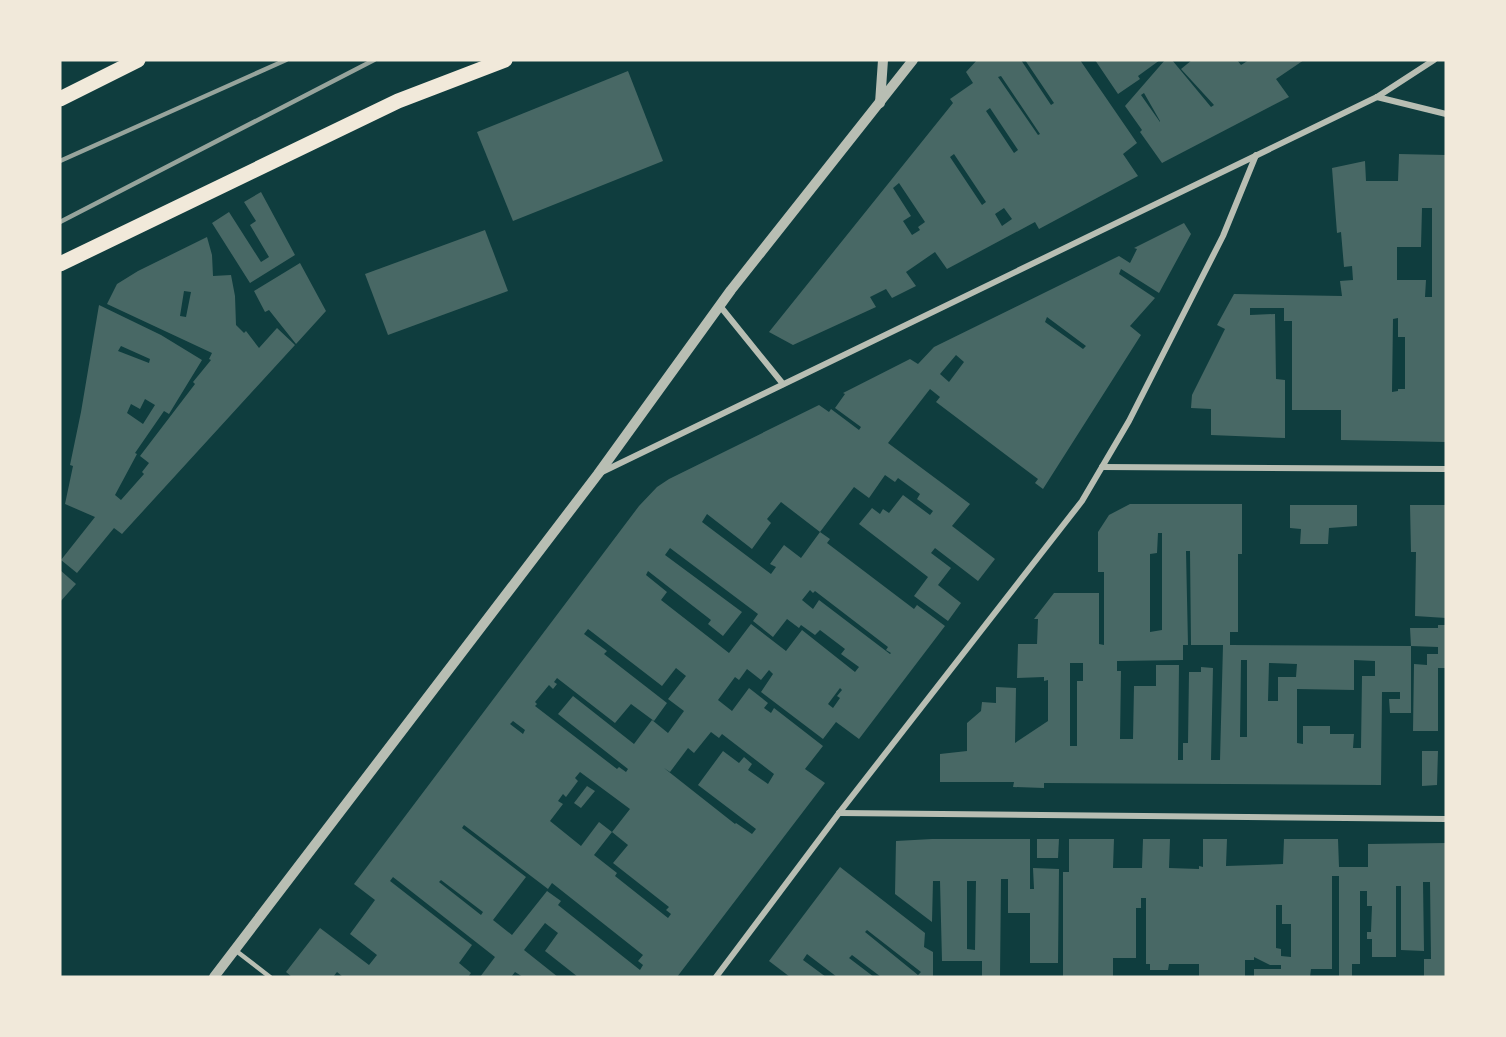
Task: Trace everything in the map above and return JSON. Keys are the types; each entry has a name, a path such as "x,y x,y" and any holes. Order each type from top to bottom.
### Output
{"main road":[{"path":"60,99 138,60"},
{"path":"60,264 398,101 505,60"}],"street":[{"path":"880,103 883,60"},
{"path":"214,977 598,474 720,306 913,60"},
{"path":"598,474 1377,97 1434,60"},
{"path":"1377,97 1446,114"},
{"path":"716,977 839,813 1082,501 1130,421 1217,246 1256,155"},
{"path":"720,306 783,384"},
{"path":"1102,467 1446,469"},
{"path":"839,813 1446,819"}],"lane":[{"path":"235,950 270,977"}],"building":[{"path":"977,60 1021,60 1051,105 1054,103 1025,60 1080,60 1137,143 1123,154 1138,176 1039,229 1035,222 947,269 935,252 906,272 916,286 892,298 886,289 870,297 876,307 793,345 769,332 953,103 950,99 973,83 966,72","holes":["1001,76 1040,134 1038,135 998,77","990,108 1018,150 1014,153 986,111","954,154 986,202 982,205 950,157","899,183 925,222 918,227 920,230 912,235 903,221 911,216 893,188","1004,208 1012,219 1002,226 995,214"]},
{"path":"1095,60 1160,60 1138,76 1140,79 1118,94"},
{"path":"1165,60 1172,60 1211,107 1214,105 1181,69 1192,60 1237,60 1241,65 1249,60 1304,60 1276,79 1289,97 1162,163 1125,106","holes":["1144,93 1160,121 1141,95"]},
{"path":"628,71 663,161 513,221 477,132"},
{"path":"1399,154 1446,155 1446,442 1341,440 1341,410 1292,410 1292,321 1284,321 1284,308 1250,308 1250,315 1275,314 1276,379 1285,380 1285,438 1211,435 1211,409 1191,408 1192,395 1225,329 1217,325 1234,294 1342,296 1340,281 1353,280 1352,266 1344,267 1341,232 1337,233 1332,168 1365,161 1366,181 1398,181","holes":["1422,208 1432,208 1432,297 1425,297 1426,280 1397,280 1397,247 1421,247","1398,318 1398,337 1405,337 1405,389 1392,392 1393,319"]},
{"path":"261,192 295,255 250,283 212,223 229,212 261,262 269,257 250,225 256,221 244,202"},
{"path":"1184,223 1191,234 1159,293 1121,269 1119,274 1155,298 1130,326 1141,335 1043,489 1035,483 1038,479 936,402 940,397 930,389 888,443 970,504 952,526 995,559 978,581 935,548 931,553 951,568 938,585 961,603 948,621 914,596 928,577 859,524 872,508 880,514 883,509 889,513 903,495 930,515 933,511 917,499 920,494 898,478 895,482 885,475 869,498 854,487 820,532 830,539 827,543 914,609 917,605 945,626 859,739 836,722 823,739 761,692 773,674 769,670 761,680 747,669 739,680 735,677 718,700 732,711 749,688 768,703 764,708 771,713 774,708 823,746 805,769 825,783 677,977 578,977 545,951 558,933 545,923 524,950 558,977 523,977 515,972 511,977 480,977 495,957 393,877 390,881 472,945 459,963 471,973 468,977 343,977 337,972 333,977 292,977 286,972 320,928 369,965 377,955 350,934 375,900 354,884 639,506 657,487 819,405 829,412 831,409 859,430 861,427 835,408 845,394 843,393 910,359 918,364 934,347 1119,256 1130,263 1137,249 1134,248","holes":["1047,317 1086,346 1083,349 1045,322","956,355 964,362 949,382 940,374","781,502 820,532 801,558 784,545 770,564 776,567 771,574 702,522 707,514 752,549 771,523 767,519","670,548 758,614 753,621 773,637 787,619 799,628 801,625 815,635 820,630 845,649 841,654 859,667 855,672 802,630 786,651 751,624 729,653 661,600 667,592 646,575 648,571 711,620 708,624 723,636 742,612 665,555","810,590 813,593 815,591 888,647 886,650 891,653 890,654 819,600 813,609 802,600","588,629 662,686 676,668 686,676 668,699 684,711 668,733 652,720 634,744 573,696 558,714 628,769 626,772 619,767 617,769 535,706 537,704 535,702 549,685 553,689 557,684 554,682 557,678 615,723 631,704 654,721 667,703 604,654 607,651 584,634","840,688 842,690 837,696 840,698 833,708 828,704","513,721 525,730 523,734 510,724","711,732 719,738 722,734 774,774 768,784 748,770 752,764 744,757 739,763 723,751 698,785 756,829 752,834 735,824 664,768 670,772 688,748 694,753","580,772 630,809 612,832 599,822 581,846 550,821 563,804 558,801 563,794 566,797 578,781 575,778","464,825 548,889 552,883 643,955 638,961 643,965 640,970 558,905 561,901 547,891 512,935 493,920 526,877 462,828","612,832 628,845 613,863 669,907 666,910 671,914 668,918 615,876 617,873 594,855","441,880 483,912 481,915 439,882"]},
{"path":"485,230 508,291 388,335 365,274"},
{"path":"207,237 212,255 213,276 231,275 235,296 236,325 244,333 246,331 259,348 277,328 295,345 122,534 114,528 77,573 61,560 95,517 65,504 99,305 161,335 202,360 169,414 164,411 135,453 137,454 115,495 121,500 144,474 142,472 149,463 140,456 211,360 209,359 212,353 107,304 117,284 138,271","holes":["184,291 191,292 186,317 180,316","121,346 150,359 149,363 118,351","145,399 155,405 143,424 127,413 131,404 140,409"]},
{"path":"300,263 326,311 296,344 269,310 265,312 254,291"},
{"path":"1130,504 1242,504 1242,554 1238,554 1238,632 1230,632 1230,645 1411,646 1411,713 1390,713 1389,699 1400,699 1400,692 1382,692 1381,785 1044,783 1044,788 1013,787 1014,782 940,782 940,754 967,751 967,723 981,711 982,702 996,703 996,687 1016,688 1015,743 1048,721 1048,680 1044,681 1044,677 1017,678 1018,644 1037,644 1038,619 1034,619 1054,593 1099,593 1099,644 1104,645 1104,572 1098,572 1098,532 1109,515","holes":["1158,533 1162,533 1162,630 1150,632 1150,554 1157,553","1186,551 1190,551 1191,645 1223,645 1220,760 1211,760 1213,668 1201,667 1201,672 1189,672 1188,743 1183,743 1183,760 1178,760 1179,665 1156,665 1156,686 1134,686 1133,739 1120,739 1121,671 1117,671 1117,661 1183,660 1183,645 1188,645","1241,660 1247,660 1247,737 1240,737","1354,660 1375,661 1375,676 1362,676 1361,748 1353,748 1354,734 1330,734 1330,726 1303,726 1303,744 1297,743 1297,689 1354,690","1070,663 1083,663 1083,681 1077,681 1077,746 1070,746","1269,663 1297,664 1296,677 1278,677 1278,701 1268,701"]},
{"path":"1290,505 1357,505 1357,526 1329,528 1328,544 1300,544 1301,529 1290,528"},
{"path":"1410,505 1446,505 1446,618 1415,616 1416,552 1411,552"},
{"path":"60,570 76,584 60,602"},
{"path":"1438,625 1446,625 1446,668 1438,668 1438,731 1413,731 1414,664 1427,665 1427,654 1438,654 1438,647 1411,646 1410,628 1438,628"},
{"path":"1422,751 1438,751 1437,785 1422,786"},
{"path":"587,786 595,791 581,808 574,803"},
{"path":"1030,839 1030,889 1034,889 1033,868 1059,869 1058,963 1030,963 1030,913 1008,913 1008,879 1001,879 1000,977 982,977 982,961 942,961 940,881 933,881 932,922 895,894 896,841","holes":["967,881 976,881 975,950 967,949"]},
{"path":"1037,839 1059,839 1058,858 1037,858"},
{"path":"1069,839 1114,839 1113,868 1142,868 1143,839 1170,839 1169,868 1199,869 1199,866 1203,867 1203,839 1227,839 1226,866 1283,864 1284,839 1338,839 1339,867 1368,867 1368,844 1446,843 1446,977 1424,977 1424,959 1431,959 1430,882 1423,882 1424,951 1401,950 1401,886 1396,886 1396,957 1372,957 1372,939 1367,939 1367,932 1371,932 1372,906 1367,906 1367,891 1360,891 1360,964 1352,964 1352,977 1339,977 1339,876 1332,876 1332,969 1311,969 1310,977 1254,977 1254,969 1281,969 1281,965 1270,965 1254,957 1254,960 1245,960 1245,977 1199,977 1199,964 1169,964 1168,970 1150,970 1150,964 1146,964 1146,898 1141,898 1141,908 1136,908 1136,958 1113,958 1113,977 1063,977 1063,872 1069,872","holes":["1276,905 1282,905 1282,924 1291,924 1291,957 1281,956 1281,949 1276,948"]},
{"path":"840,867 925,933 924,947 933,952 933,977 881,977 852,955 849,958 874,977 837,977 807,954 803,960 826,977 790,977 769,961","holes":["867,930 921,972 918,975 865,932"]}],"railway":[{"path":"60,161 286,60"},
{"path":"60,222 374,60"}]}
